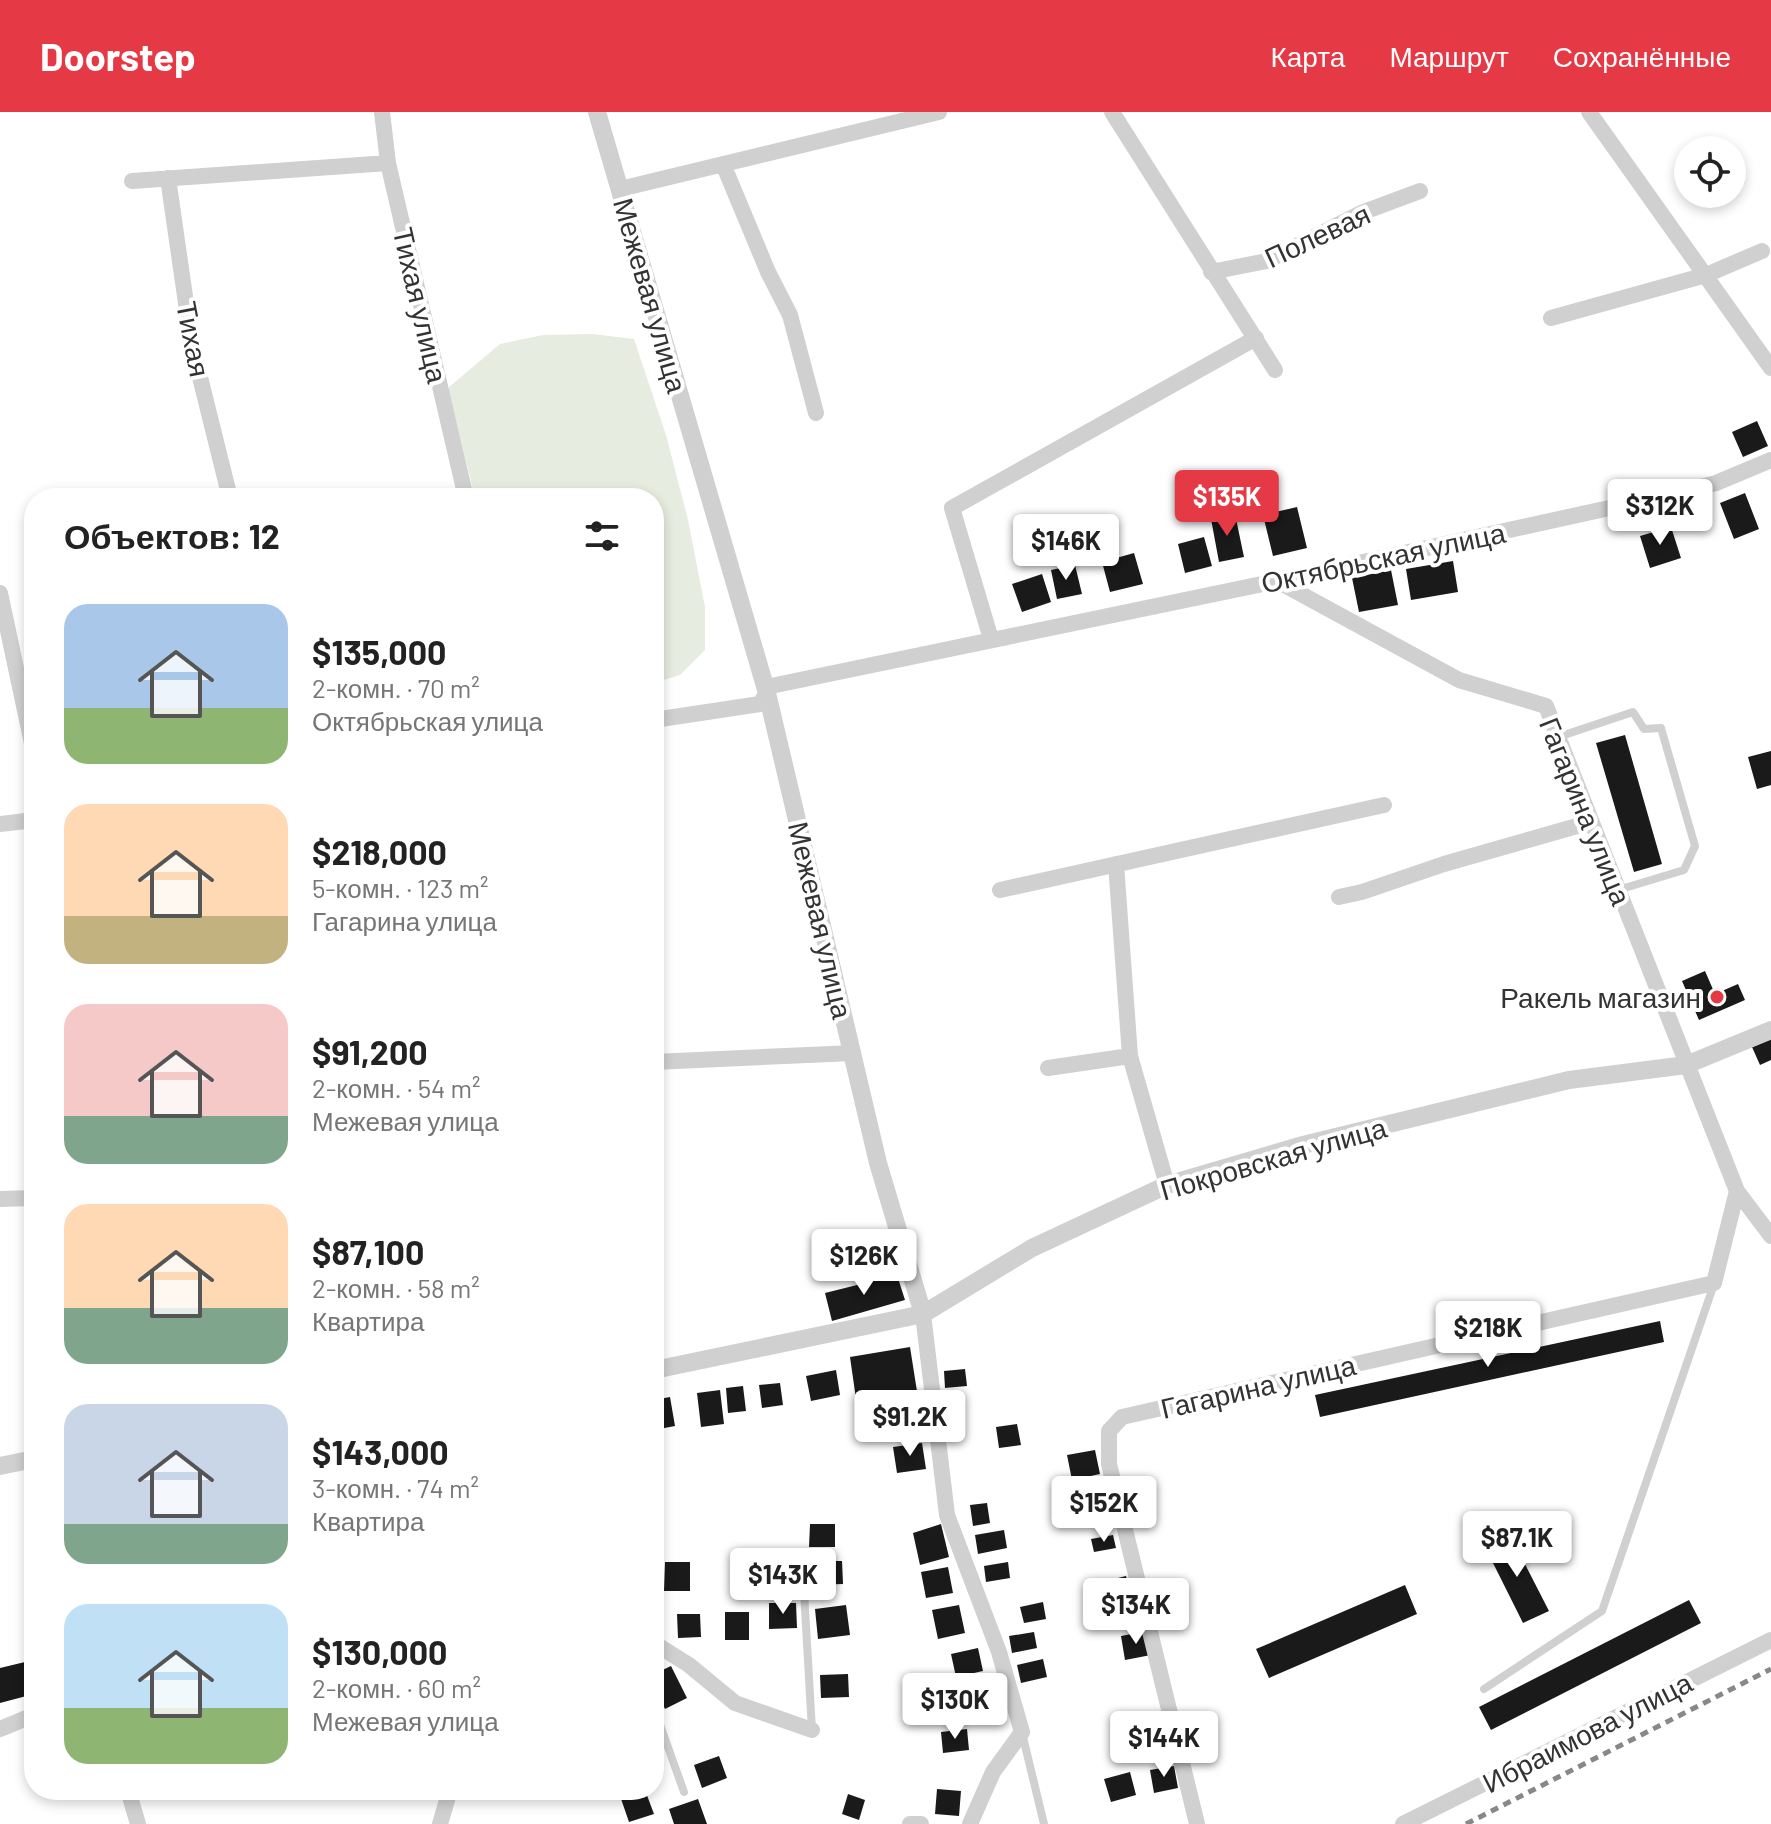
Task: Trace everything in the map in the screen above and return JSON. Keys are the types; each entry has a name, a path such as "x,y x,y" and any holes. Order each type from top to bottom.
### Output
{"street":[{"name":"Тихая улица","path":"382,112 388,163 464,488"},
{"name":"Межевая улица","path":"597,112 767,693 878,1163 923,1314 947,1515 999,1652 1022,1732"},
{"path":"620,189 939,112"},
{"path":"1112,112 1275,370"},
{"path":"1589,112 1771,368"},
{"path":"132,181 388,163"},
{"path":"723,164 768,272 790,315 816,413"},
{"name":"Тихая","path":"168,178 192,345 228,488"},
{"name":"Полевая","path":"1211,272 1267,261 1361,213 1420,191"},
{"path":"1551,318 1706,275 1762,251"},
{"path":"991,639 952,508 1256,338"},
{"name":"Октябрьская улица","path":"664,718 760,704 771,686 1277,581 1682,492 1727,479 1771,460"},
{"name":"Гагарина улица","path":"1277,581 1459,680 1546,706 1737,1191 1771,1236"},
{"path":"0,593 24,706"},
{"path":"1000,890 1384,805"},
{"path":"0,824 24,821"},
{"path":"1339,897 1591,822"},
{"path":"1116,864 1130,1056 1167,1185"},
{"name":"Покровская улица","path":"664,1368 923,1314 1032,1248 1167,1185 1303,1145 1569,1080 1686,1065 1771,1030"},
{"path":"664,1062 853,1053"},
{"path":"1048,1068 1130,1056"},
{"path":"1714,1283 1737,1191"},
{"path":"0,1199 24,1198"},
{"name":"Гагарина улица","path":"1197,1824 1109,1464 1109,1431 1122,1417 1714,1283"},
{"path":"0,1466 24,1461"},
{"name":"Ибраимова улица","path":"1403,1824 1771,1640"},
{"path":"664,1649 689,1665 735,1703 812,1730"},
{"path":"0,1729 24,1719"},
{"path":"970,1824 993,1772 1022,1732"},
{"path":"131,1800 138,1824"},
{"path":"440,1824 447,1800"},
{"path":"910,1824 921,1824"}],"lane":[{"path":"1558,737 1633,712 1644,729 1661,728 1695,846 1684,870 1617,890"},
{"path":"1484,1689 1602,1611 1714,1283"},
{"path":"803,1574 812,1730"},
{"name":"Межевая улица","path":"1022,1732 1044,1824"},
{"path":"664,1736 684,1792"}],"shaded area":[{"path":"592,334 634,339 666,435 688,520 705,607 705,650 680,675 664,680 664,488 473,488 448,388 500,344 543,335"}],"building":[{"path":"1757,421 1768,446 1743,457 1732,432"},
{"path":"1745,493 1759,529 1734,539 1720,503"},
{"path":"1297,507 1307,548 1273,556 1263,515"},
{"path":"1235,514 1244,557 1219,562 1211,519"},
{"path":"1671,527 1681,558 1650,568 1640,536"},
{"path":"1204,537 1212,566 1185,573 1178,544"},
{"path":"1134,553 1143,584 1110,592 1102,562"},
{"path":"1453,561 1458,592 1411,600 1406,569"},
{"path":"1075,565 1082,594 1057,599 1051,570"},
{"path":"1391,570 1398,605 1359,612 1352,578"},
{"path":"1042,574 1051,602 1022,612 1012,584"},
{"path":"1625,735 1662,864 1634,872 1596,743"},
{"path":"1771,751 1771,785 1757,789 1748,757"},
{"name":"Ракель магазин","path":"1705,971 1715,994 1738,984 1745,1000 1699,1020 1682,981"},
{"path":"1771,1039 1771,1060 1760,1065 1752,1047"},
{"path":"897,1275 905,1300 832,1321 825,1293"},
{"path":"1660,1321 1664,1342 1320,1417 1315,1395"},
{"path":"910,1347 919,1404 858,1413 850,1357"},
{"path":"965,1369 967,1386 945,1388 944,1371"},
{"path":"836,1370 840,1395 811,1401 806,1376"},
{"path":"780,1383 783,1405 762,1408 759,1385"},
{"path":"743,1386 746,1411 728,1413 726,1388"},
{"path":"720,1390 724,1424 701,1427 697,1393"},
{"path":"670,1397 675,1426 664,1428 664,1398"},
{"path":"1017,1424 1021,1445 999,1448 996,1427"},
{"path":"922,1443 926,1469 897,1473 893,1447"},
{"path":"1095,1450 1100,1474 1072,1480 1067,1455"},
{"path":"1104,1499 1109,1519 1083,1525 1078,1506"},
{"path":"987,1503 990,1523 973,1526 970,1505"},
{"path":"810,1524 835,1524 835,1547 809,1547"},
{"path":"941,1524 949,1557 920,1565 913,1533"},
{"path":"1004,1530 1007,1548 978,1554 975,1535"},
{"path":"1113,1535 1116,1548 1094,1552 1091,1539"},
{"path":"1510,1535 1549,1611 1523,1623 1485,1547"},
{"path":"813,1561 842,1561 843,1584 813,1585"},
{"path":"665,1562 690,1562 690,1591 664,1591"},
{"path":"1008,1562 1010,1578 986,1582 984,1566"},
{"path":"948,1567 953,1593 926,1598 921,1572"},
{"path":"1126,1576 1131,1594 1103,1602 1098,1583"},
{"path":"1405,1585 1417,1614 1269,1678 1256,1649"},
{"path":"1689,1600 1701,1623 1491,1730 1479,1707"},
{"path":"1043,1602 1046,1619 1024,1623 1020,1607"},
{"path":"769,1603 796,1603 797,1628 769,1629"},
{"path":"846,1605 850,1635 818,1639 815,1609"},
{"path":"959,1605 965,1633 938,1639 932,1610"},
{"path":"725,1612 749,1612 749,1640 725,1640"},
{"path":"677,1614 700,1614 701,1637 678,1638"},
{"path":"1147,1631 1151,1655 1125,1660 1121,1636"},
{"path":"1034,1632 1037,1648 1012,1653 1009,1636"},
{"path":"978,1648 983,1671 956,1677 951,1654"},
{"path":"1043,1659 1047,1677 1021,1683 1017,1665"},
{"path":"24,1662 24,1697 0,1703 0,1668"},
{"path":"671,1666 687,1698 665,1709 664,1707 664,1669"},
{"path":"848,1674 849,1697 821,1698 820,1675"},
{"path":"974,1679 980,1697 953,1707 947,1689"},
{"path":"1162,1719 1166,1740 1147,1744 1143,1722"},
{"path":"967,1729 969,1750 943,1753 941,1732"},
{"path":"719,1756 727,1778 702,1788 694,1765"},
{"path":"1174,1766 1178,1788 1154,1793 1150,1770"},
{"path":"1130,1772 1136,1795 1111,1802 1104,1779"},
{"path":"937,1789 961,1791 959,1816 935,1814"},
{"path":"848,1794 865,1800 859,1820 842,1814"},
{"path":"698,1799 707,1824 674,1824 669,1809"},
{"path":"621,1800 649,1800 654,1814 629,1822"}],"railway":[{"path":"1466,1824 1771,1669"}],"place":[{"name":"Ракель магазин","path":"1717,997"}]}
